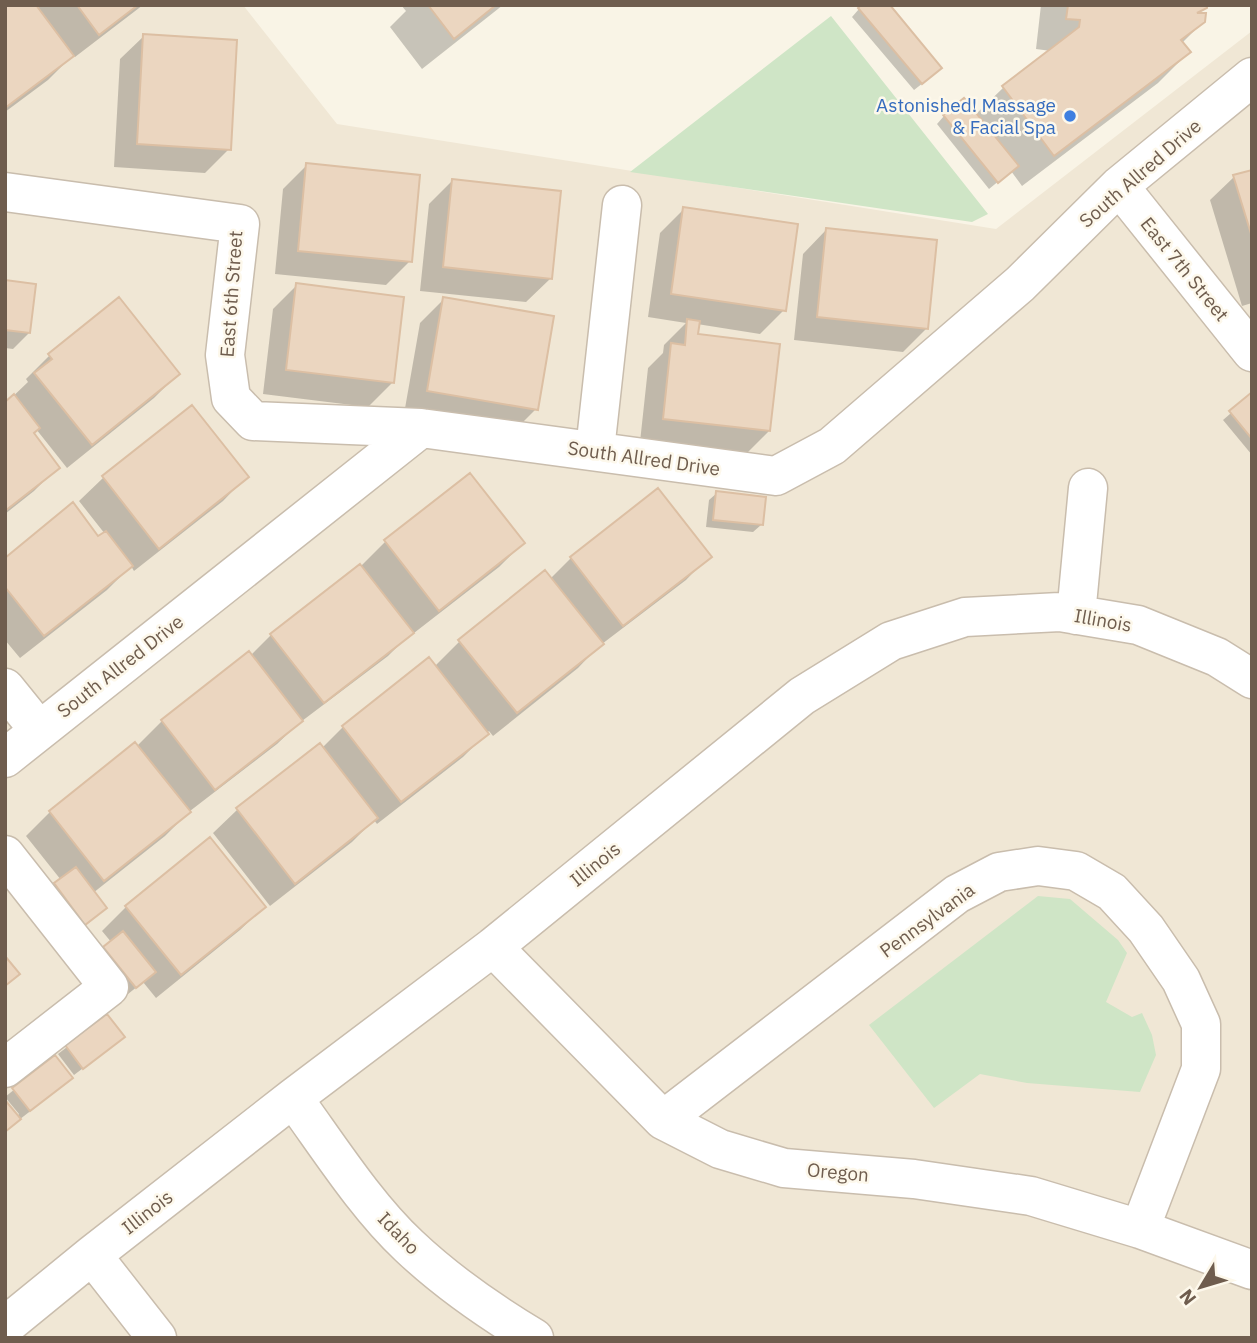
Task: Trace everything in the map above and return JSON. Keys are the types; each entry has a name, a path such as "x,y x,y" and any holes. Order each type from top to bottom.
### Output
{"street":[{"name":"South Allred Drive","path":"5,758 421,428 776,476 832,446 1020,285 1119,186 1252,77"},
{"name":"East 7th Street","path":"1119,186 1252,352"},
{"name":"East 6th Street","path":"5,192 240,224 225,355 232,398 253,421 421,428"},
{"path":"595,450 622,205"},
{"path":"1076,615 1088,488"},
{"name":"Illinois","path":"5,1326 293,1098 493,947 802,696 891,641 965,617 1060,612 1138,625 1217,657 1252,678"},
{"path":"5,688 39,730"},
{"path":"5,855 109,987 5,1068"},
{"name":"Pennsylvania","path":"663,1120 957,894 999,872 1038,866 1076,871 1112,892 1146,929 1181,980 1201,1024 1201,1069 1140,1229"},
{"name":"Oregon","path":"493,947 663,1120 720,1149 784,1168 915,1179 1031,1196 1140,1229 1252,1270"},
{"name":"Idaho","path":"293,1098 357,1186 407,1245 478,1304 534,1338"},
{"path":"92,1255 157,1338"}],"shaded area":[{"path":"5,5 243,5 337,124 996,229 1252,31 1252,1338 5,1338"}],"green space":[{"path":"831,16 988,214 972,222 630,172"},
{"path":"1038,896 1070,899 1118,940 1127,953 1106,1002 1132,1017 1142,1013 1152,1035 1156,1055 1140,1092 1027,1083 980,1074 934,1108 869,1025"}],"building":[{"path":"5,5 36,5 74,56 5,108"},
{"path":"77,5 138,5 99,35"},
{"path":"428,5 496,5 454,39"},
{"path":"861,5 890,5 942,68 922,84 858,8"},
{"path":"1068,5 1207,5 1207,8 1197,13 1206,13 1205,22 1181,40 1191,52 1054,156 1002,86 1079,27 1080,20 1066,19"},
{"path":"143,34 237,40 231,150 137,144"},
{"path":"964,98 1019,166 998,183 943,115"},
{"path":"306,163 420,175 412,262 298,251"},
{"path":"1252,170 1252,237 1233,175"},
{"path":"452,179 561,191 552,279 443,267"},
{"path":"683,207 798,224 786,311 671,294"},
{"path":"826,228 937,240 928,329 817,317"},
{"path":"5,280 36,284 30,333 5,330"},
{"path":"296,283 404,297 394,383 286,370"},
{"path":"119,297 180,374 92,445 34,373 52,359 48,354"},
{"path":"443,297 554,316 538,410 427,391"},
{"path":"687,319 700,321 698,334 780,344 770,431 663,419 671,343 685,345"},
{"path":"1252,392 1252,439 1229,411"},
{"path":"14,394 40,428 34,433 60,468 5,511 5,402"},
{"path":"192,405 249,477 159,549 102,476"},
{"path":"470,473 525,543 439,611 384,540"},
{"path":"658,488 712,557 623,626 570,557"},
{"path":"716,491 766,497 763,525 713,520"},
{"path":"73,502 98,536 106,531 133,566 44,636 5,587 5,558"},
{"path":"360,564 414,633 324,703 270,634"},
{"path":"545,570 604,644 517,713 458,640"},
{"path":"249,651 303,721 215,790 161,720"},
{"path":"429,657 489,734 401,802 342,726"},
{"path":"135,742 191,812 104,881 49,811"},
{"path":"320,743 378,818 295,884 236,808"},
{"path":"210,837 266,907 181,975 125,906"},
{"path":"76,867 107,908 85,925 54,883"},
{"path":"123,931 156,972 136,988 103,947"},
{"path":"5,956 20,974 5,986"},
{"path":"107,1014 125,1037 83,1069 65,1045"},
{"path":"55,1055 73,1078 30,1111 12,1088"},
{"path":"5,1100 21,1119 5,1132"}],"place":[{"name":"Astonished! Massage & Facial Spa","path":"1070,116"}]}
